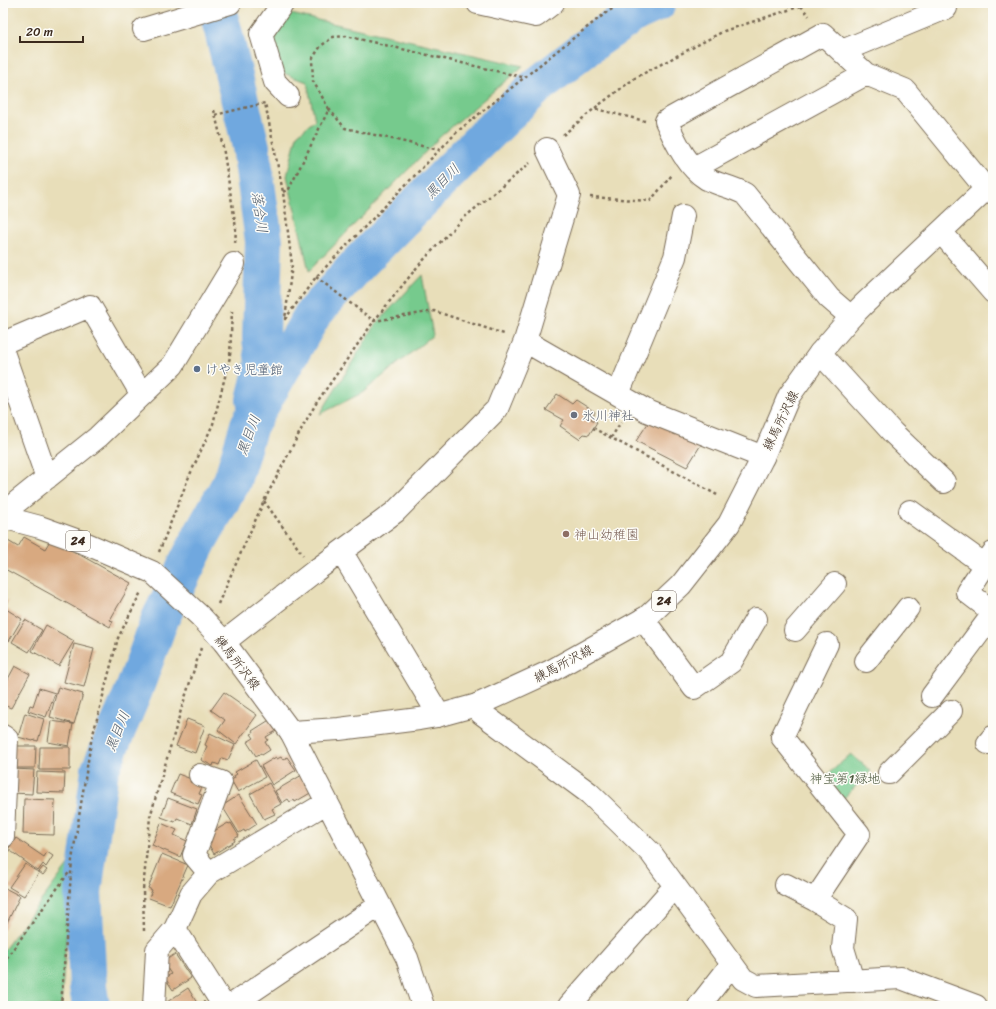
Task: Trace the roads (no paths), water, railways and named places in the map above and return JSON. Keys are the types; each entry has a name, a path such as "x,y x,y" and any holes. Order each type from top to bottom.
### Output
{"street":[{"path":"144,29 230,3"},
{"path":"283,3 261,34 275,82 288,96"},
{"path":"478,3 536,16 553,3"},
{"path":"842,51 946,8"},
{"path":"851,317 829,298 745,194 736,189 707,179 690,163 666,121 824,34 866,74 905,90 989,187"},
{"path":"690,163 866,74"},
{"path":"224,642 315,571 342,553 395,512 497,409 525,341 570,195 547,149"},
{"name":"練馬所沢線","path":"5,519 40,527 87,544 152,572 205,621 224,642 292,732 339,729 437,716 478,705 551,671 644,618 681,585 729,524 762,457 789,396 820,353 851,317 989,187"},
{"path":"618,394 675,256 683,216"},
{"path":"940,232 993,292"},
{"path":"5,519 8,509 98,437 173,365 234,264"},
{"path":"3,343 90,306 142,395"},
{"path":"525,341 647,411 762,457"},
{"path":"3,352 47,478"},
{"path":"820,353 893,433 944,482"},
{"path":"910,511 989,559 967,592 993,613 932,696"},
{"path":"342,553 436,710 437,716"},
{"path":"795,630 836,584"},
{"path":"866,661 908,608"},
{"path":"644,618 694,688 731,662 756,619"},
{"path":"815,900 859,834 782,737 827,644"},
{"path":"478,705 481,713 589,793 651,853 743,979 756,986 901,978 976,1006"},
{"path":"889,773 951,711"},
{"path":"292,732 326,803 407,958 421,1005"},
{"path":"3,736 7,739 3,837"},
{"path":"200,775 221,782 194,855 209,873"},
{"path":"154,1006 156,950 175,929 191,894 209,873 326,803"},
{"path":"786,885 815,900 846,919 843,948 853,981"},
{"path":"569,1006 675,886"},
{"path":"230,1006 380,905"},
{"path":"175,929 224,1006"},
{"path":"700,1006 732,964"}],"waterway":[{"name":"落合川","path":"215,3 223,30 251,147 264,241 261,338 264,363 255,400"},
{"name":"黒目川","path":"91,1006 88,987 83,892 100,770 134,690 160,619 199,540 232,481 249,425 313,314 360,262 537,86 596,40 635,13 657,3"}],"place":[{"name":"けやき児童館","path":"197,369"},
{"name":"氷川神社","path":"574,415"},
{"name":"神山幼稚園","path":"566,534"}],"park label":[{"name":"神宝第1緑地","path":"845,778"}]}
